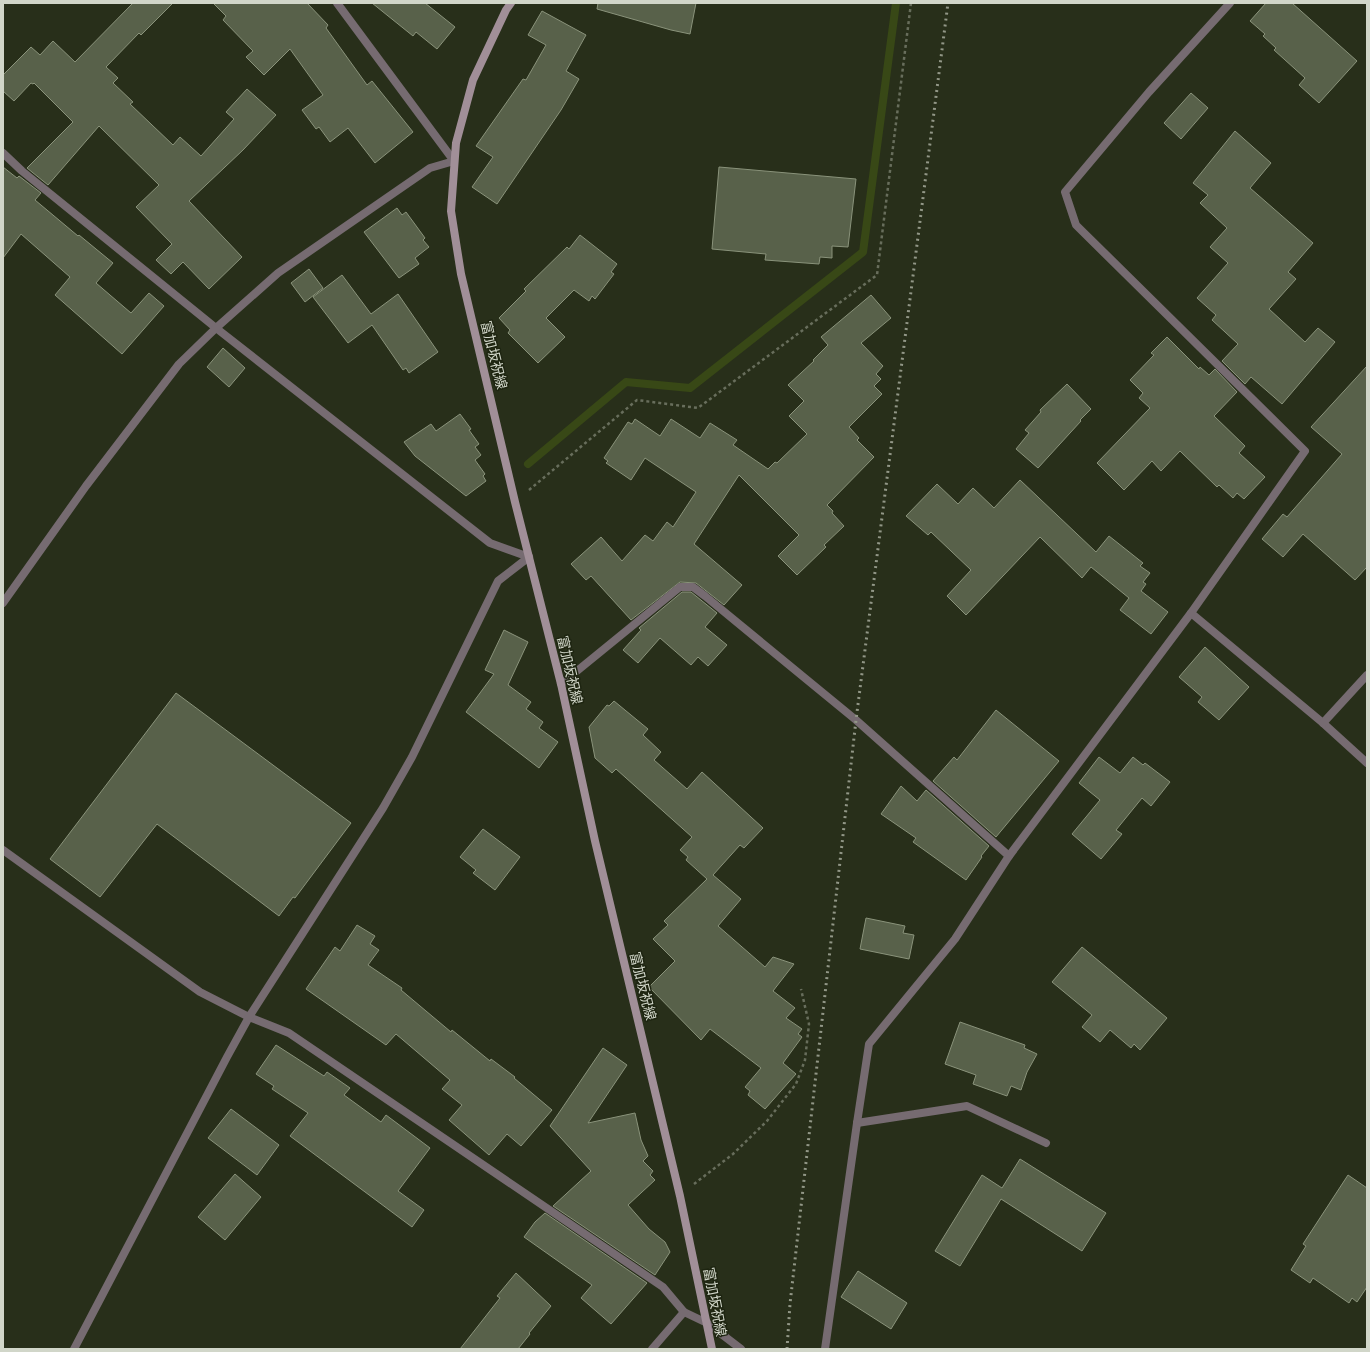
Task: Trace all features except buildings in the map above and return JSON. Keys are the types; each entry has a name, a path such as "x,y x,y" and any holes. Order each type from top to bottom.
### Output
{"main road":[{"name":"富加坂祝線","path":"511,3 506,10 473,80 456,143 451,211 461,274 515,502 561,684 595,841 680,1196 712,1349"}],"street":[{"path":"3,603 86,486 179,364 216,328 278,273 430,168 454,161 338,3"},
{"path":"825,1349 869,1044 955,939 1009,856 1191,613 1305,450 1076,225 1065,192 1149,92 1230,3"},
{"path":"3,153 22,172 216,328 490,543 529,557"},
{"path":"74,1349 249,1017 383,808 405,770 498,581 529,557"},
{"path":"561,684 680,588 693,587 856,720 1009,856"},
{"path":"1191,613 1323,723 1367,763"},
{"path":"1323,723 1367,675"},
{"path":"3,850 200,992 249,1017 289,1033 662,1287 684,1312 707,1323 742,1349"},
{"path":"857,1123 967,1106 1046,1143"},
{"path":"652,1349 684,1312"}],"path":[{"path":"515,502 636,400 698,408 877,275 911,3"},
{"path":"680,1196 733,1154 767,1121 796,1084 805,1060 809,1024 801,989"}],"waterway":[{"path":"528,464 626,382 690,388 863,252 896,3"}],"railway":[{"path":"787,1349 790,1304 856,720 948,3"}]}
